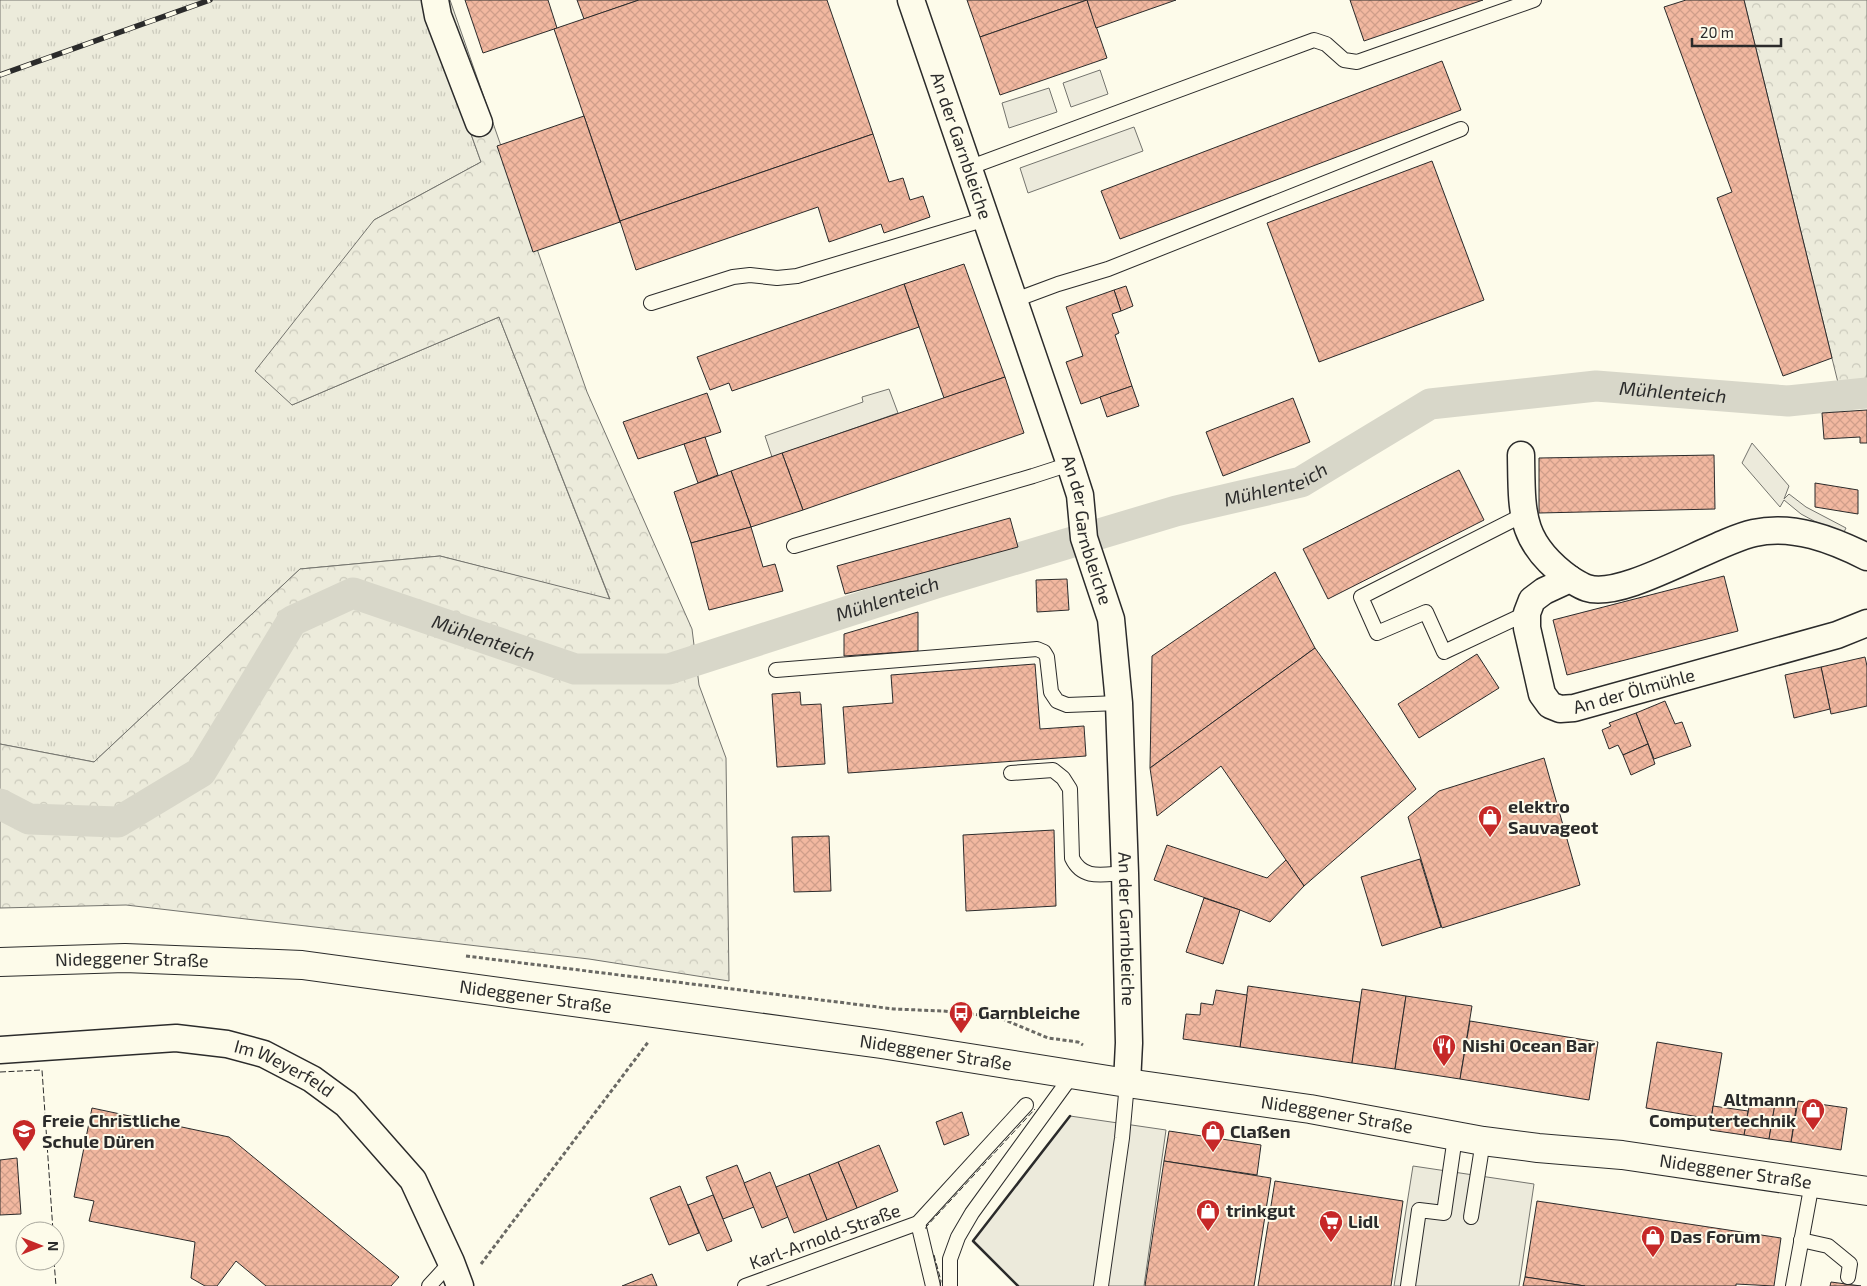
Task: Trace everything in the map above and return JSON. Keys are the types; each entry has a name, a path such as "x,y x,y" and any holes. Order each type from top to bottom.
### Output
{"main road":[{"name":"Nideggener Straße","path":"0,962 126,958 302,965 880,1044 1127,1083 1310,1109 1455,1137 1538,1148 1622,1155 1867,1191"}],"street":[{"path":"435,0 438,16 480,123"},
{"name":"An der Garnbleiche","path":"911,0 1070,464 1080,495 1084,538 1111,619 1118,703 1126,873 1129,1043 1127,1083"},
{"path":"1521,455 1522,502 1526,524 1536,548 1552,566 1587,588 1603,590 1622,587 1712,548 1755,533 1783,531 1804,533 1845,546 1867,557"},
{"path":"1526,613 1532,600 1544,591 1570,579"},
{"name":"An der Ölmühle","path":"1526,613 1527,628 1542,694 1550,705 1560,709 1574,708 1837,635 1867,623"},
{"name":"Im Weyerfeld","path":"0,1050 176,1038 227,1044 264,1054 312,1079 346,1104 412,1180 451,1262 460,1286"}],"lane":[{"path":"968,168 1314,40 1326,44 1344,60 1358,62 1534,0"},
{"path":"1015,300 1058,284 1108,269 1461,130"},
{"path":"651,303 733,277 750,275 777,278 797,276 986,219"},
{"path":"794,546 1070,464"},
{"path":"1525,514 1362,598 1377,633 1426,612 1444,652 1526,613"},
{"path":"776,670 1037,649 1044,652 1047,658 1051,692 1056,701 1067,705 1118,703"},
{"path":"1011,772 1053,770 1064,778 1070,788 1072,858 1076,868 1089,875 1126,873"},
{"path":"950,1286 950,1259 958,1237 972,1214 1073,1074"},
{"path":"1101,1286 1122,1138 1127,1083"},
{"path":"933,1286 918,1222 1026,1105"},
{"path":"1408,1286 1420,1210 1444,1213 1455,1137"},
{"path":"1471,1217 1483,1141"},
{"path":"1793,1286 1812,1183"},
{"name":"Karl-Arnold-Straße","path":"745,1286 918,1222"},
{"path":"1801,1240 1828,1246 1850,1264 1848,1277"},
{"path":"429,1286 451,1262"}],"path":[{"path":"480,1265 669,1014"}],"green space":[{"path":"0,0 423,0 481,162 374,220 292,405 499,317 610,600 440,556 300,569 94,762 0,744"},
{"path":"423,0 450,0 587,392 692,629 699,685 726,758 729,981 589,959 126,905 0,908 0,744 94,762 300,569 440,556 610,599 499,317 292,405 255,371 374,220 481,162"},
{"path":"1744,0 1867,0 1867,401 1843,403"}],"shaded area":[{"path":"1100,70 1108,94 1071,107 1063,83"},
{"path":"1049,88 1057,112 1009,128 1002,103"},
{"path":"1134,127 1143,151 1028,193 1020,168"},
{"path":"889,389 898,413 772,457 765,436 863,402 862,397"},
{"path":"1752,443 1789,486 1784,499 1789,494 1806,507 1846,528 1842,536 1801,514 1784,500 1780,507 1742,463"},
{"path":"1070,1116 1166,1130 1144,1286 1018,1286 973,1241"},
{"path":"1413,1166 1534,1184 1519,1286 1394,1286"}],"building":[{"path":"465,0 548,0 557,28 483,53"},
{"path":"577,0 639,0 584,19"},
{"path":"639,0 827,0 873,134 620,221 554,29"},
{"path":"967,0 1087,0 980,37"},
{"path":"1087,0 1107,58 1000,95 980,37"},
{"path":"1087,0 1176,0 1096,28"},
{"path":"1350,0 1483,0 1364,41"},
{"path":"1686,0 1744,0 1832,358 1783,376 1717,198 1732,192 1664,7"},
{"path":"1442,61 1461,110 1120,239 1101,191"},
{"path":"584,116 620,222 533,252 497,146"},
{"path":"873,134 889,182 903,178 910,200 923,196 930,217 884,233 881,224 829,242 818,207 636,270 620,221"},
{"path":"1432,161 1484,300 1319,362 1267,223"},
{"path":"964,264 1005,377 944,398 904,284"},
{"path":"904,284 919,327 732,391 729,383 710,390 697,357"},
{"path":"1126,286 1133,306 1121,311 1114,290"},
{"path":"1114,290 1121,311 1112,314 1119,333 1115,335 1132,386 1081,404 1066,362 1083,356 1066,307"},
{"path":"1005,377 1024,433 803,510 782,453"},
{"path":"1132,386 1139,406 1107,417 1100,397"},
{"path":"707,393 721,432 638,459 623,422"},
{"path":"1293,398 1310,442 1223,476 1206,432"},
{"path":"1867,410 1867,443 1860,443 1860,437 1824,439 1822,413"},
{"path":"705,437 718,475 698,483 684,444"},
{"path":"782,453 803,510 751,527 731,471"},
{"path":"1714,455 1715,509 1539,513 1539,458"},
{"path":"1459,470 1484,520 1328,599 1303,549"},
{"path":"731,471 751,527 691,543 674,492"},
{"path":"1815,483 1858,490 1858,514 1815,507"},
{"path":"1010,518 1018,547 845,594 837,566"},
{"path":"751,527 763,567 775,564 783,591 709,610 691,543"},
{"path":"1275,572 1315,648 1150,768 1152,656"},
{"path":"1724,576 1738,631 1567,675 1553,620"},
{"path":"1067,579 1069,610 1037,612 1036,580"},
{"path":"918,612 918,651 844,656 844,634"},
{"path":"1315,648 1416,789 1304,886 1221,766 1157,816 1150,768"},
{"path":"1477,654 1499,688 1419,738 1398,704"},
{"path":"1865,657 1867,666 1867,706 1831,714 1821,667"},
{"path":"1035,664 1040,729 1084,726 1086,756 848,773 843,707 893,703 891,675"},
{"path":"1821,667 1830,709 1794,718 1785,675"},
{"path":"800,692 801,705 821,704 825,764 777,767 772,694"},
{"path":"1665,701 1675,724 1682,722 1691,746 1654,759 1636,713"},
{"path":"1636,713 1648,744 1623,755 1618,745 1609,749 1602,730 1611,726 1609,723"},
{"path":"1648,744 1655,764 1631,775 1623,755"},
{"name":"elektro Sauvageot","path":"1544,758 1580,885 1442,928 1408,817 1439,791"},
{"path":"1054,830 1056,906 966,911 963,835"},
{"path":"829,836 831,891 794,892 792,837"},
{"path":"1167,845 1267,878 1286,860 1304,886 1270,922 1154,880"},
{"path":"1420,859 1441,927 1382,946 1361,877"},
{"path":"1204,898 1240,910 1223,964 1186,952"},
{"path":"1248,986 1360,1002 1352,1063 1240,1047"},
{"path":"1362,989 1406,996 1395,1069 1352,1063"},
{"path":"1216,990 1247,995 1240,1047 1183,1039 1186,1014 1200,1015 1201,1003 1213,1005"},
{"path":"1406,996 1472,1006 1460,1079 1395,1069"},
{"path":"1470,1021 1598,1042 1589,1100 1460,1079"},
{"path":"1657,1042 1722,1053 1711,1119 1646,1108"},
{"path":"1750,1101 1775,1104 1769,1139 1744,1135"},
{"path":"1798,1101 1847,1108 1841,1150 1791,1142"},
{"path":"1775,1104 1796,1108 1791,1142 1769,1139"},
{"path":"1713,1106 1748,1111 1744,1135 1710,1130"},
{"path":"92,1108 229,1137 399,1277 391,1286 266,1286 236,1261 217,1286 205,1286 191,1278 195,1242 89,1221 94,1201 74,1197"},
{"path":"962,1112 969,1135 944,1145 936,1122"},
{"name":"Claßen","path":"1169,1131 1261,1145 1257,1175 1164,1161"},
{"path":"879,1145 898,1191 857,1208 838,1162"},
{"path":"17,1158 21,1214 0,1215 0,1160"},
{"name":"trinkgut","path":"1164,1161 1271,1178 1254,1286 1145,1286"},
{"path":"838,1162 857,1208 827,1220 809,1174"},
{"path":"737,1165 754,1207 723,1219 706,1177"},
{"path":"770,1172 788,1217 762,1228 744,1183"},
{"path":"809,1174 827,1220 794,1233 776,1187"},
{"name":"Lidl","path":"1275,1181 1403,1201 1391,1286 1258,1286"},
{"path":"680,1186 699,1233 669,1245 650,1198"},
{"path":"713,1195 732,1241 707,1251 688,1205"},
{"name":"Das Forum","path":"1537,1201 1781,1238 1774,1286 1736,1284 1736,1286 1585,1286 1525,1277"},
{"path":"652,1274 657,1286 622,1286"},
{"path":"1525,1277 1585,1286 1523,1286"},
{"path":"1831,1282 1861,1286 1830,1286"}],"waterway":[{"name":"Mühlenteich","path":"0,804 29,819 118,822 201,772 292,621 353,593 575,669 669,669 936,583 1176,511 1301,482 1430,404 1596,386 1788,401 1867,393"}],"railway":[{"path":"0,75 210,0"}],"fence":[{"path":"0,1072 42,1070 52,1221"},
{"path":"926,1229 1035,1109"},
{"path":"934,1255 941,1281 940,1286"},
{"path":"55,1271 56,1286"}],"wall":[{"path":"1018,1286 973,1241 1070,1116"}],"place":[{"name":"elektro Sauvageot","path":"1490,838"},
{"name":"Garnbleiche","path":"961,1034"},
{"name":"Nishi Ocean Bar","path":"1444,1067"},
{"name":"Altmann Computertechnik","path":"1813,1131"},
{"name":"Freie Christliche Schule Düren","path":"24,1152"},
{"name":"Claßen","path":"1213,1153"},
{"name":"trinkgut","path":"1208,1232"},
{"name":"Lidl","path":"1331,1243"},
{"name":"Das Forum","path":"1653,1258"}]}
